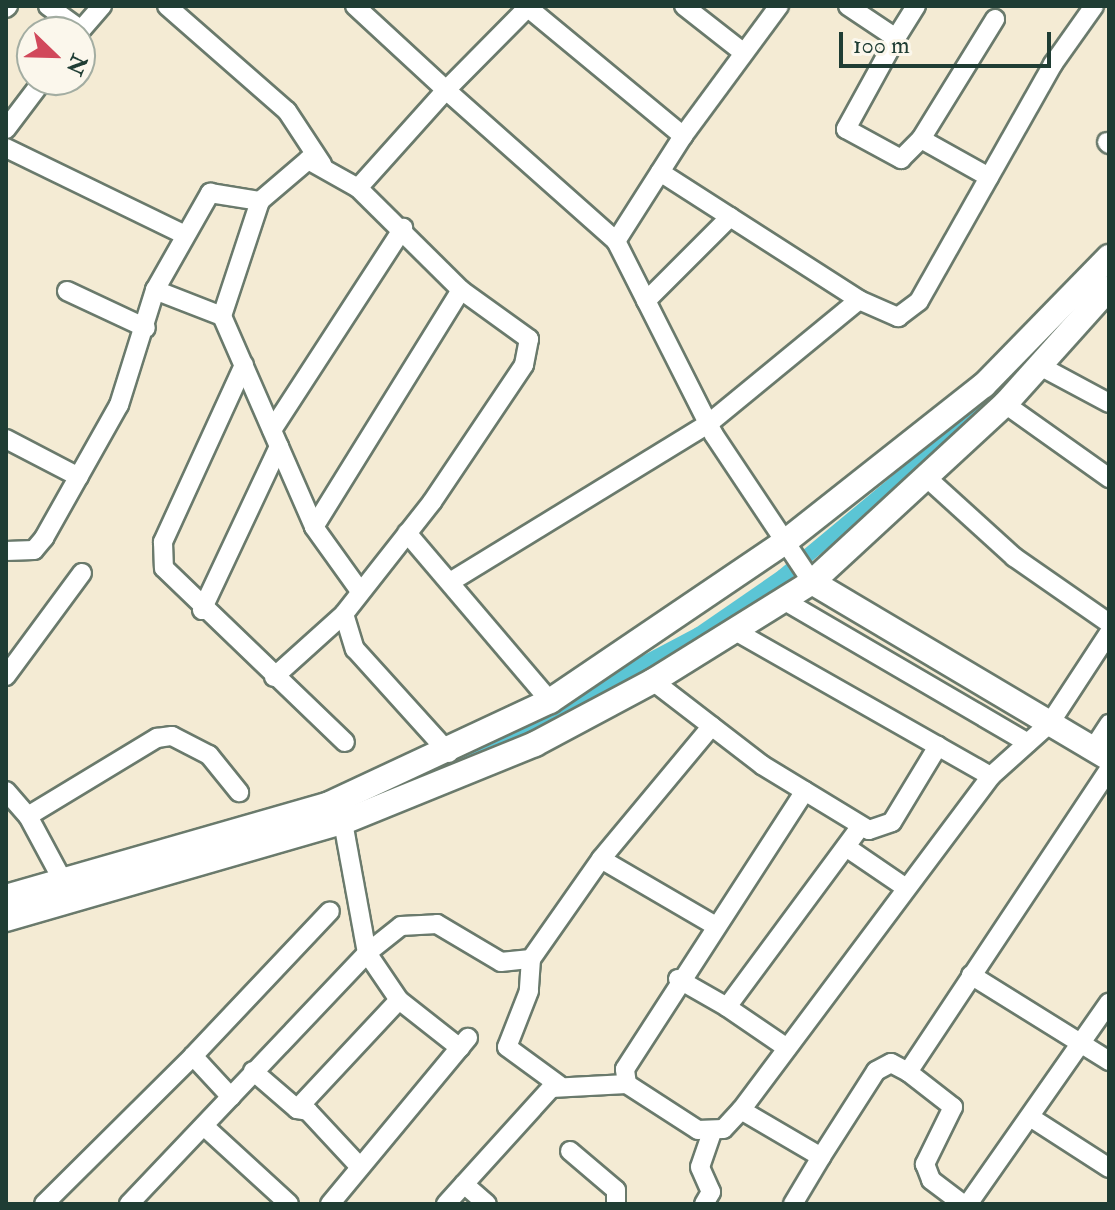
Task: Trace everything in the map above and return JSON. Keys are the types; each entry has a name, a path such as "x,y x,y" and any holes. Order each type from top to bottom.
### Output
{"main road":[{"path":"6,919 343,822 535,744 737,632 785,601 798,562 984,385 1109,257"},
{"path":"6,897 327,805 449,753 550,701 798,562 927,478 1005,404 1109,288"},
{"path":"798,562 1101,753"}],"street":[{"path":"167,6 287,111 322,164 358,188 403,228 461,290 524,331 529,351 407,533 344,614 274,677"},
{"path":"355,6 616,241 708,424 798,562"},
{"path":"684,6 744,53"},
{"path":"616,241 683,136 779,6"},
{"path":"848,6 896,38"},
{"path":"916,6 846,129 901,159 921,139 995,19"},
{"path":"660,172 883,314 910,312 1094,6"},
{"path":"358,188 446,90 527,7 683,136"},
{"path":"6,129 31,96"},
{"path":"921,139 989,177"},
{"path":"6,148 185,235"},
{"path":"322,164 297,163 260,201 222,316 314,527 360,591"},
{"path":"6,551 34,550 79,477 119,405 146,328 155,290 210,193 222,189 260,201"},
{"path":"646,301 730,217"},
{"path":"202,610 276,438 403,228"},
{"path":"155,290 222,316"},
{"path":"314,527 461,290"},
{"path":"67,291 146,328"},
{"path":"450,582 708,424 859,300"},
{"path":"244,365 163,542 164,568 202,610 345,742"},
{"path":"1040,366 1109,403"},
{"path":"1005,404 1109,478"},
{"path":"6,439 79,477"},
{"path":"927,478 1014,557 1109,623"},
{"path":"407,533 550,701"},
{"path":"6,676 82,573"},
{"path":"785,601 1028,743"},
{"path":"344,614 344,633 355,649 449,753"},
{"path":"737,632 991,776"},
{"path":"704,1204 711,1192 700,1167 712,1133 741,1110 991,776 1050,723 1109,633"},
{"path":"653,681 805,791 861,826 877,832 892,822 938,746"},
{"path":"1101,753 1109,724"},
{"path":"559,1085 507,1047 529,991 531,959 601,859 712,726"},
{"path":"28,816 157,738 172,736 209,755 239,792"},
{"path":"908,1072 1109,769"},
{"path":"6,791 28,816 63,881"},
{"path":"627,1084 631,1051 805,791"},
{"path":"330,1204 464,1043 399,1000 367,953 343,822"},
{"path":"727,1007 861,826"},
{"path":"846,847 906,888"},
{"path":"601,859 714,925"},
{"path":"44,1204 193,1056 330,911"},
{"path":"129,1204 367,953 417,922 437,924 501,962 531,959"},
{"path":"971,975 1081,1040 1109,1061"},
{"path":"678,979 727,1007 787,1048"},
{"path":"297,1109 399,1000"},
{"path":"793,1204 876,1071 891,1063 908,1072 953,1107 925,1164 931,1180 965,1204 1109,1003"},
{"path":"193,1056 231,1097"},
{"path":"253,1071 297,1109 308,1111 360,1167"},
{"path":"446,1204 535,1099 559,1085 627,1084 712,1133"},
{"path":"741,1110 821,1157"},
{"path":"1030,1117 1109,1168"},
{"path":"204,1126 289,1204"},
{"path":"570,1151 616,1190 616,1204"},
{"path":"464,1184 487,1204"}],"waterway":[{"path":"440,771 699,634 783,576 940,445 1057,330"}]}
